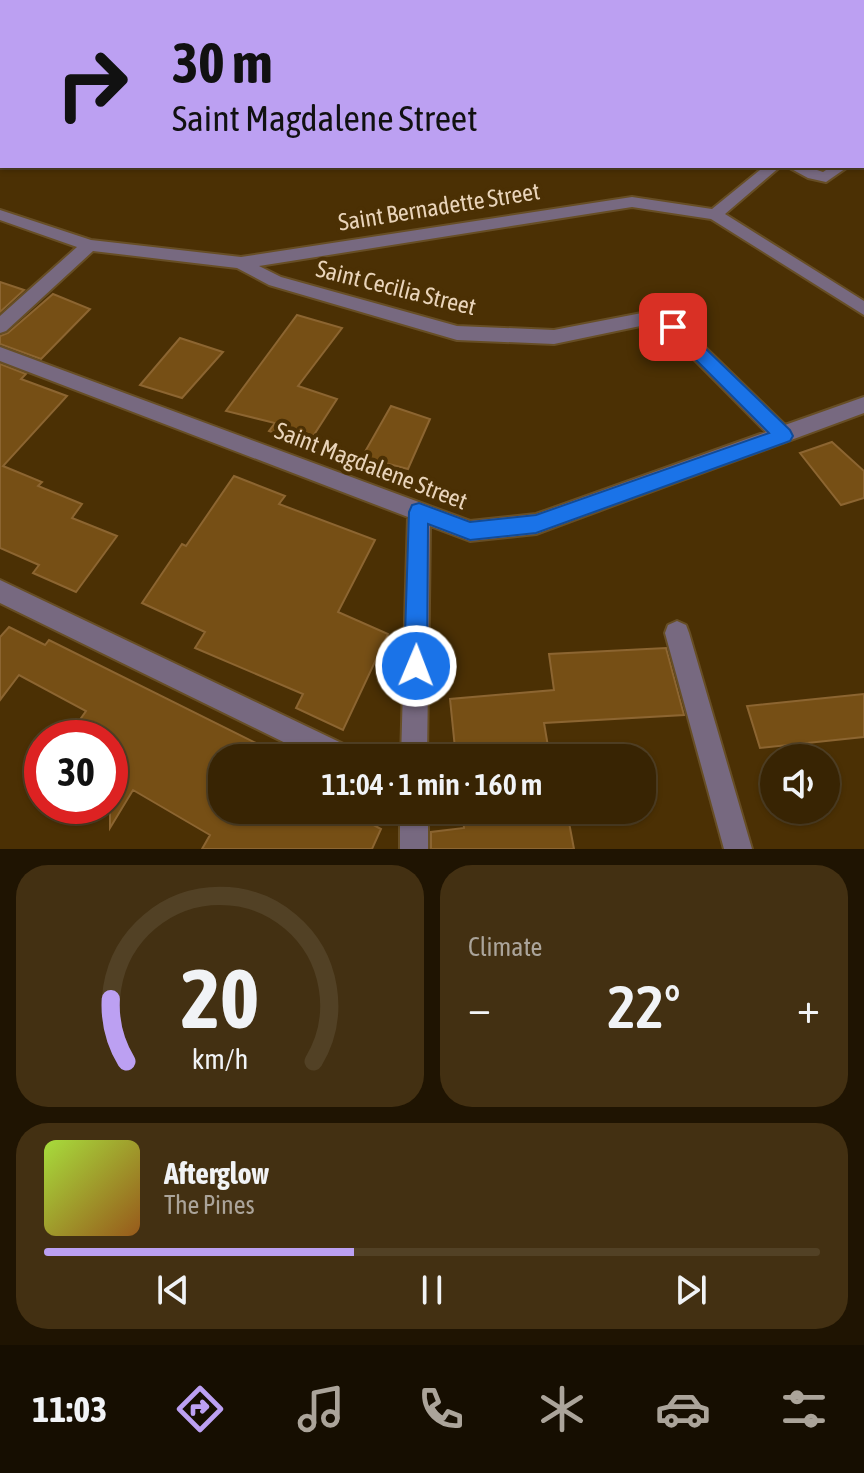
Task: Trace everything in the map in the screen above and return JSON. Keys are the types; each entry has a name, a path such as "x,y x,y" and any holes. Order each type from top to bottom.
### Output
{"street":[{"path":"715,215 772,168"},
{"path":"797,168 826,177 839,168"},
{"name":"Saint Bernadette Street","path":"0,215 89,245 241,263 632,202 715,215 864,309"},
{"path":"0,326 89,245"},
{"name":"Saint Cecilia Street","path":"241,263 275,281 457,333 554,337 652,317 673,327 783,436"},
{"name":"Saint Magdalene Street","path":"0,354 470,531 536,524 864,405"},
{"path":"414,744 419,512"},
{"path":"0,591 316,744"},
{"path":"677,633 738,849"},
{"path":"414,824 414,849"}],"building":[{"path":"0,282 24,290 0,312"},
{"path":"53,294 90,309 41,359 0,344 0,336 8,333"},
{"path":"297,315 342,328 298,386 337,399 308,444 269,431 275,423 226,411"},
{"path":"180,338 223,352 182,398 140,385"},
{"path":"0,364 26,374 21,379 67,396 3,466 42,482 38,486 82,504 72,518 117,536 76,592 33,573 39,565 0,548"},
{"path":"391,406 430,419 408,469 362,457"},
{"path":"832,442 864,471 864,498 841,505 800,453"},
{"path":"234,476 285,496 279,504 375,540 338,612 388,634 343,730 296,708 303,694 195,648 205,632 142,603"},
{"path":"9,627 45,645 49,640 256,743 208,744 208,824 372,824 381,829 372,849 202,849 210,835 133,790 128,798 128,720 80,720 86,711 19,675 0,700 0,637"},
{"path":"666,648 684,715 544,723 548,744 455,744 450,699 554,690 549,654"},
{"path":"864,694 864,737 798,744 760,744 760,748 747,706"},
{"path":"464,824 569,824 574,849 431,849 431,832 464,828"}],"route":[{"path":"416,666 419,512 470,531 536,524 783,436 673,327"}]}
